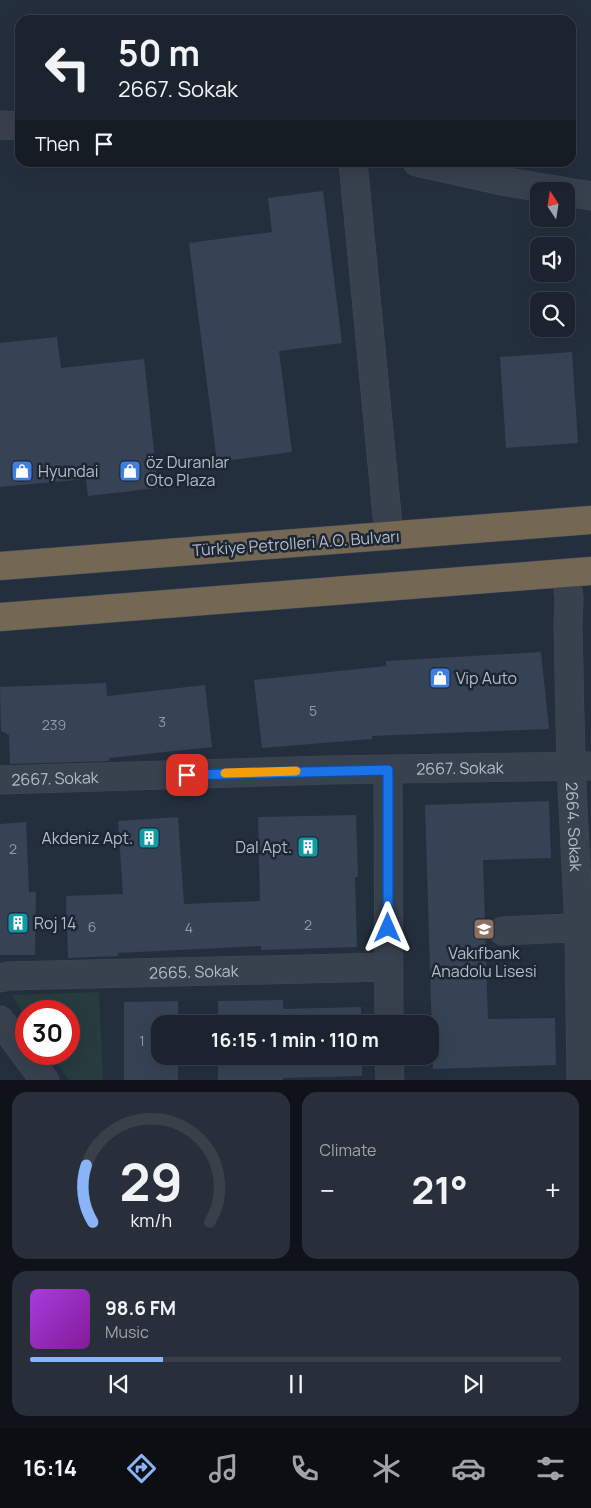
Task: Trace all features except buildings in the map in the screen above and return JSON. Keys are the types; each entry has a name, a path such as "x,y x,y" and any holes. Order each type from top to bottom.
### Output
{"highway":[{"name":"Türkiye Petrolleri A.O. Bulvarı","path":"0,566 591,520"},
{"path":"0,617 579,572"}],"street":[{"path":"0,125 15,126"},
{"path":"353,167 389,536"},
{"path":"440,167 530,186"},
{"path":"575,193 591,196"},
{"name":"2664. Sokak","path":"579,572 569,598 568,625 581,766 585,927 581,1080"},
{"name":"2667. Sokak","path":"0,780 581,766"},
{"path":"388,770 389,1015"},
{"path":"503,931 585,927"},
{"name":"2665. Sokak","path":"0,978 8,976 388,967"},
{"path":"0,1020 45,1080"},
{"path":"389,1065 390,1080"}],"green space":[{"path":"99,992 103,1080 69,1080 59,1065 80,1065 80,1000 15,1001 11,995"}],"slow traffic":[{"path":"225,773 296,771"}],"place":[{"name":"Hyundai","path":"22,471"},
{"name":"öz Duranlar Oto Plaza","path":"130,471"},
{"name":"Vip Auto","path":"440,678"},
{"name":"Akdeniz Apt.","path":"149,838"},
{"name":"Dal Apt.","path":"308,847"},
{"name":"Roj 14","path":"18,923"},
{"name":"Vakıfbank Anadolu Lisesi","path":"484,929"}],"route":[{"path":"187,775 327,770 388,770 388,928"}]}
